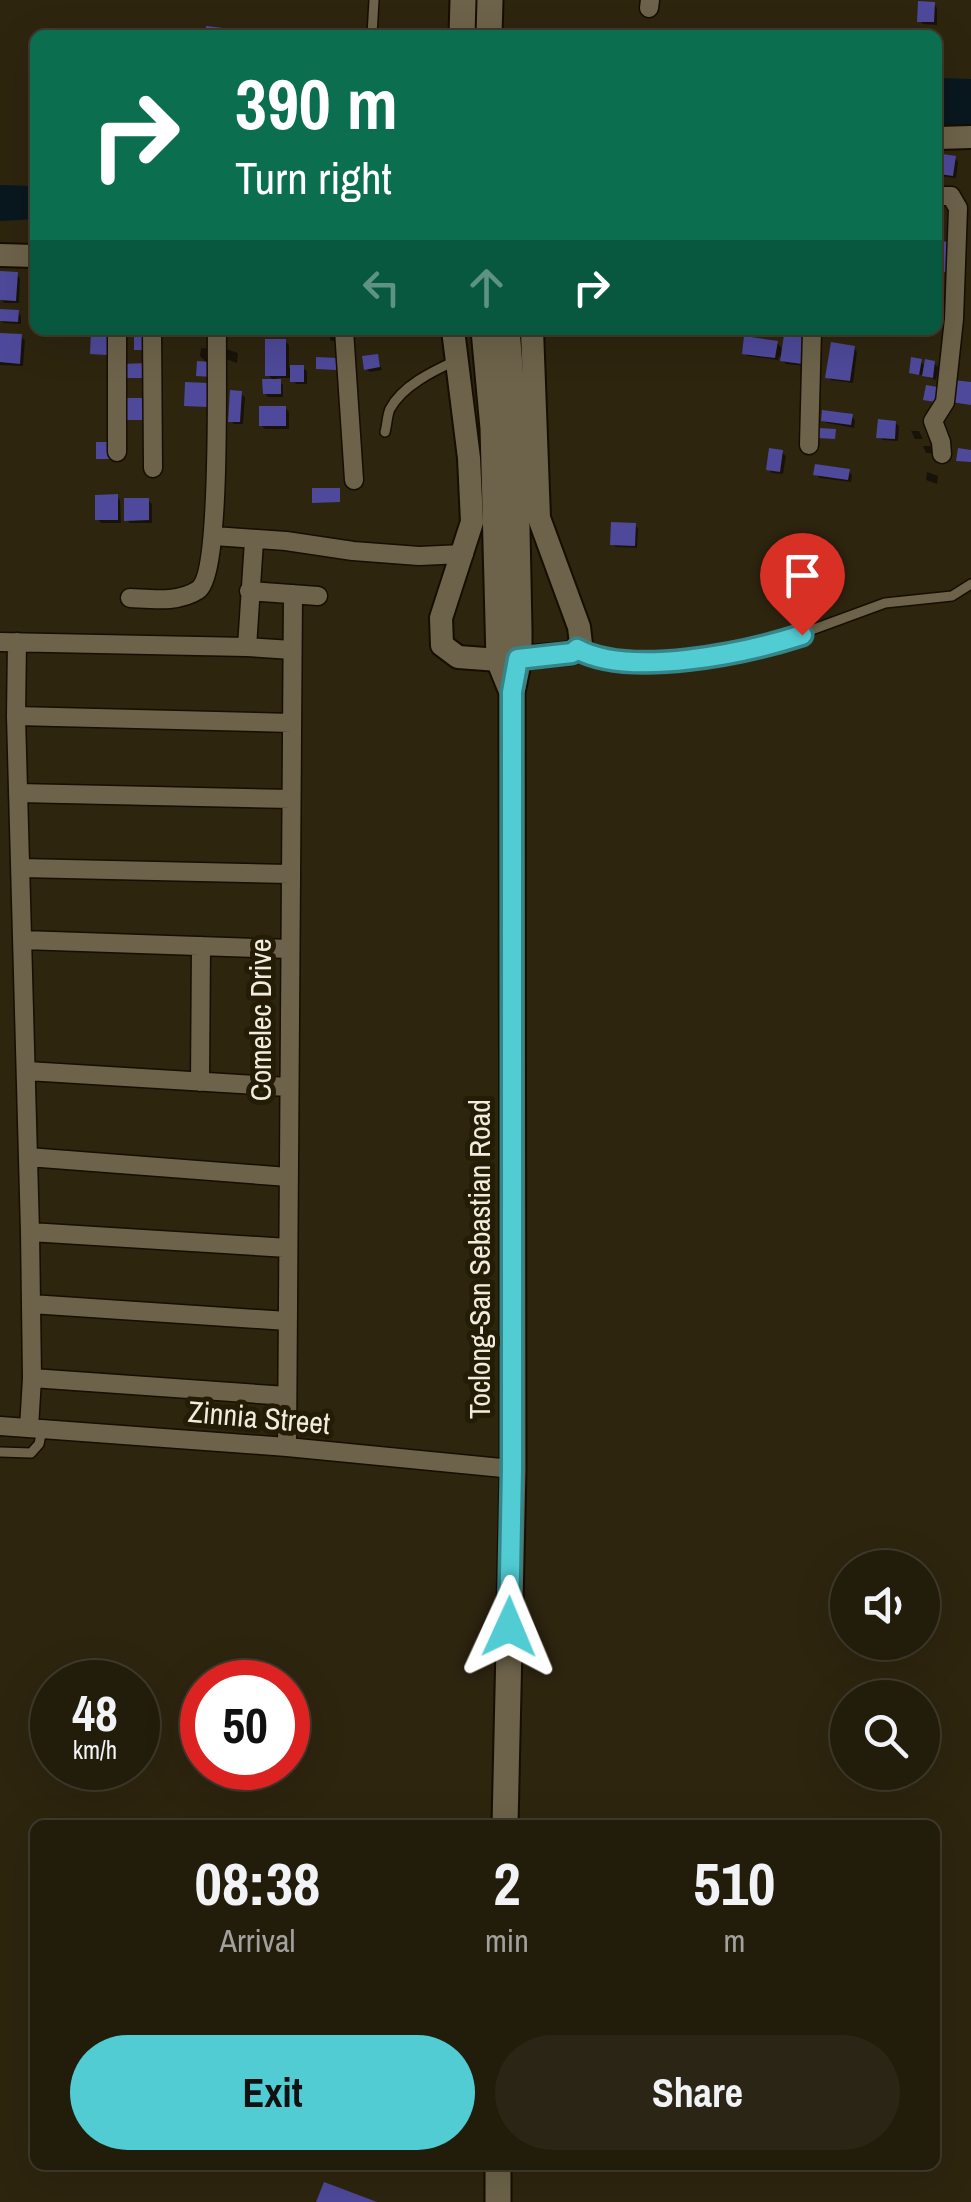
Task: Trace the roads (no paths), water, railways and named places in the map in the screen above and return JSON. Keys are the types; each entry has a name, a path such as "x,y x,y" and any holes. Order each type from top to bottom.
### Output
{"main road":[{"path":"462,30 463,0"},
{"path":"489,30 490,0"},
{"path":"484,335 509,659"},
{"path":"507,335 514,428 509,659"},
{"name":"Toclong-San Sebastian Road","path":"505,1820 512,1469 509,659"},
{"path":"498,2170 498,2202"}],"street":[{"path":"942,138 971,137"},
{"path":"942,196 951,196 958,208 946,318 946,402 933,422 942,454"},
{"path":"0,255 30,256"},
{"path":"117,335 117,452"},
{"path":"152,335 153,468"},
{"path":"130,598 172,600 197,590 206,581 214,536 217,335"},
{"path":"344,335 354,480"},
{"path":"454,335 469,458 472,522 442,618 442,646 458,657 509,659 572,653 582,644 540,518 532,335"},
{"path":"809,445 812,335"},
{"path":"214,536 419,556 464,554"},
{"path":"247,647 254,541"},
{"path":"249,591 318,596"},
{"name":"Comelec Drive","path":"287,1447 293,594"},
{"path":"35,1428 16,716 8,642 292,650"},
{"path":"16,716 292,723"},
{"path":"18,793 291,799"},
{"path":"20,868 290,874"},
{"path":"23,940 289,949"},
{"path":"200,1082 201,946"},
{"path":"27,1072 288,1087"},
{"path":"28,1158 288,1176"},
{"path":"30,1232 288,1248"},
{"path":"32,1304 287,1321"},
{"path":"32,1378 287,1396"},
{"name":"Zinnia Street","path":"0,1426 287,1447 512,1469"}],"lane":[{"path":"372,30 374,0"},
{"path":"385,432 390,408 408,389 457,360"},
{"path":"577,649 595,659 612,662 664,661 758,650 885,603 952,596 971,584"},
{"path":"0,1452 31,1453 38,1444 35,1428"}]}
